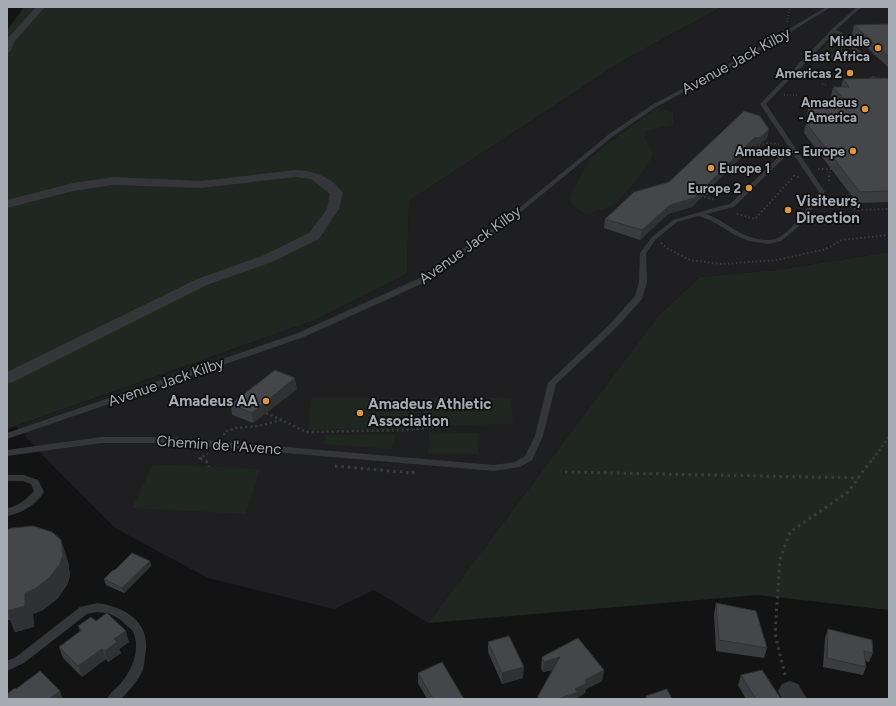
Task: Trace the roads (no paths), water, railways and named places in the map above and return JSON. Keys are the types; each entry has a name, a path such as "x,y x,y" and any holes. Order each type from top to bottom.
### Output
{"street":[{"path":"7,50 12,40 41,7"},
{"path":"7,204 65,187 114,181 210,185 234,183 285,173 307,174 321,179 337,193 333,209 314,236 267,259 202,282 7,378"}],"lane":[{"name":"Avenue Jack Kilby","path":"7,436 301,335 425,279 508,220 610,136 654,106 744,58 829,7"},
{"path":"698,214 712,218 738,234 762,242 779,240 792,229 822,192 763,104 856,9 861,7"},
{"path":"811,54 865,59 839,33 834,31"},
{"path":"873,78 889,85"},
{"name":"Chemin de l'Avenc","path":"7,453 109,440 170,440 494,468 517,465 529,458 539,436 552,383 612,327 639,297 643,282 643,253 654,238 675,221 723,207 732,206 792,148"},
{"path":"7,478 24,478 35,482 40,492 29,503 11,512 7,512"},
{"path":"7,666 20,660 84,610 97,607 110,609 124,616 139,631 142,646 137,670 125,687 113,699"}],"place":[{"name":"Middle East Africa","path":"878,48"},
{"name":"Americas 2","path":"850,73"},
{"name":"Amadeus - America","path":"865,109"},
{"name":"Amadeus - Europe","path":"853,151"},
{"name":"Europe 1","path":"711,168"},
{"name":"Europe 2","path":"749,188"},
{"name":"Visiteurs, Direction","path":"788,210"},
{"name":"Amadeus AA","path":"266,401"},
{"name":"Amadeus Athletic Association","path":"360,413"}]}
